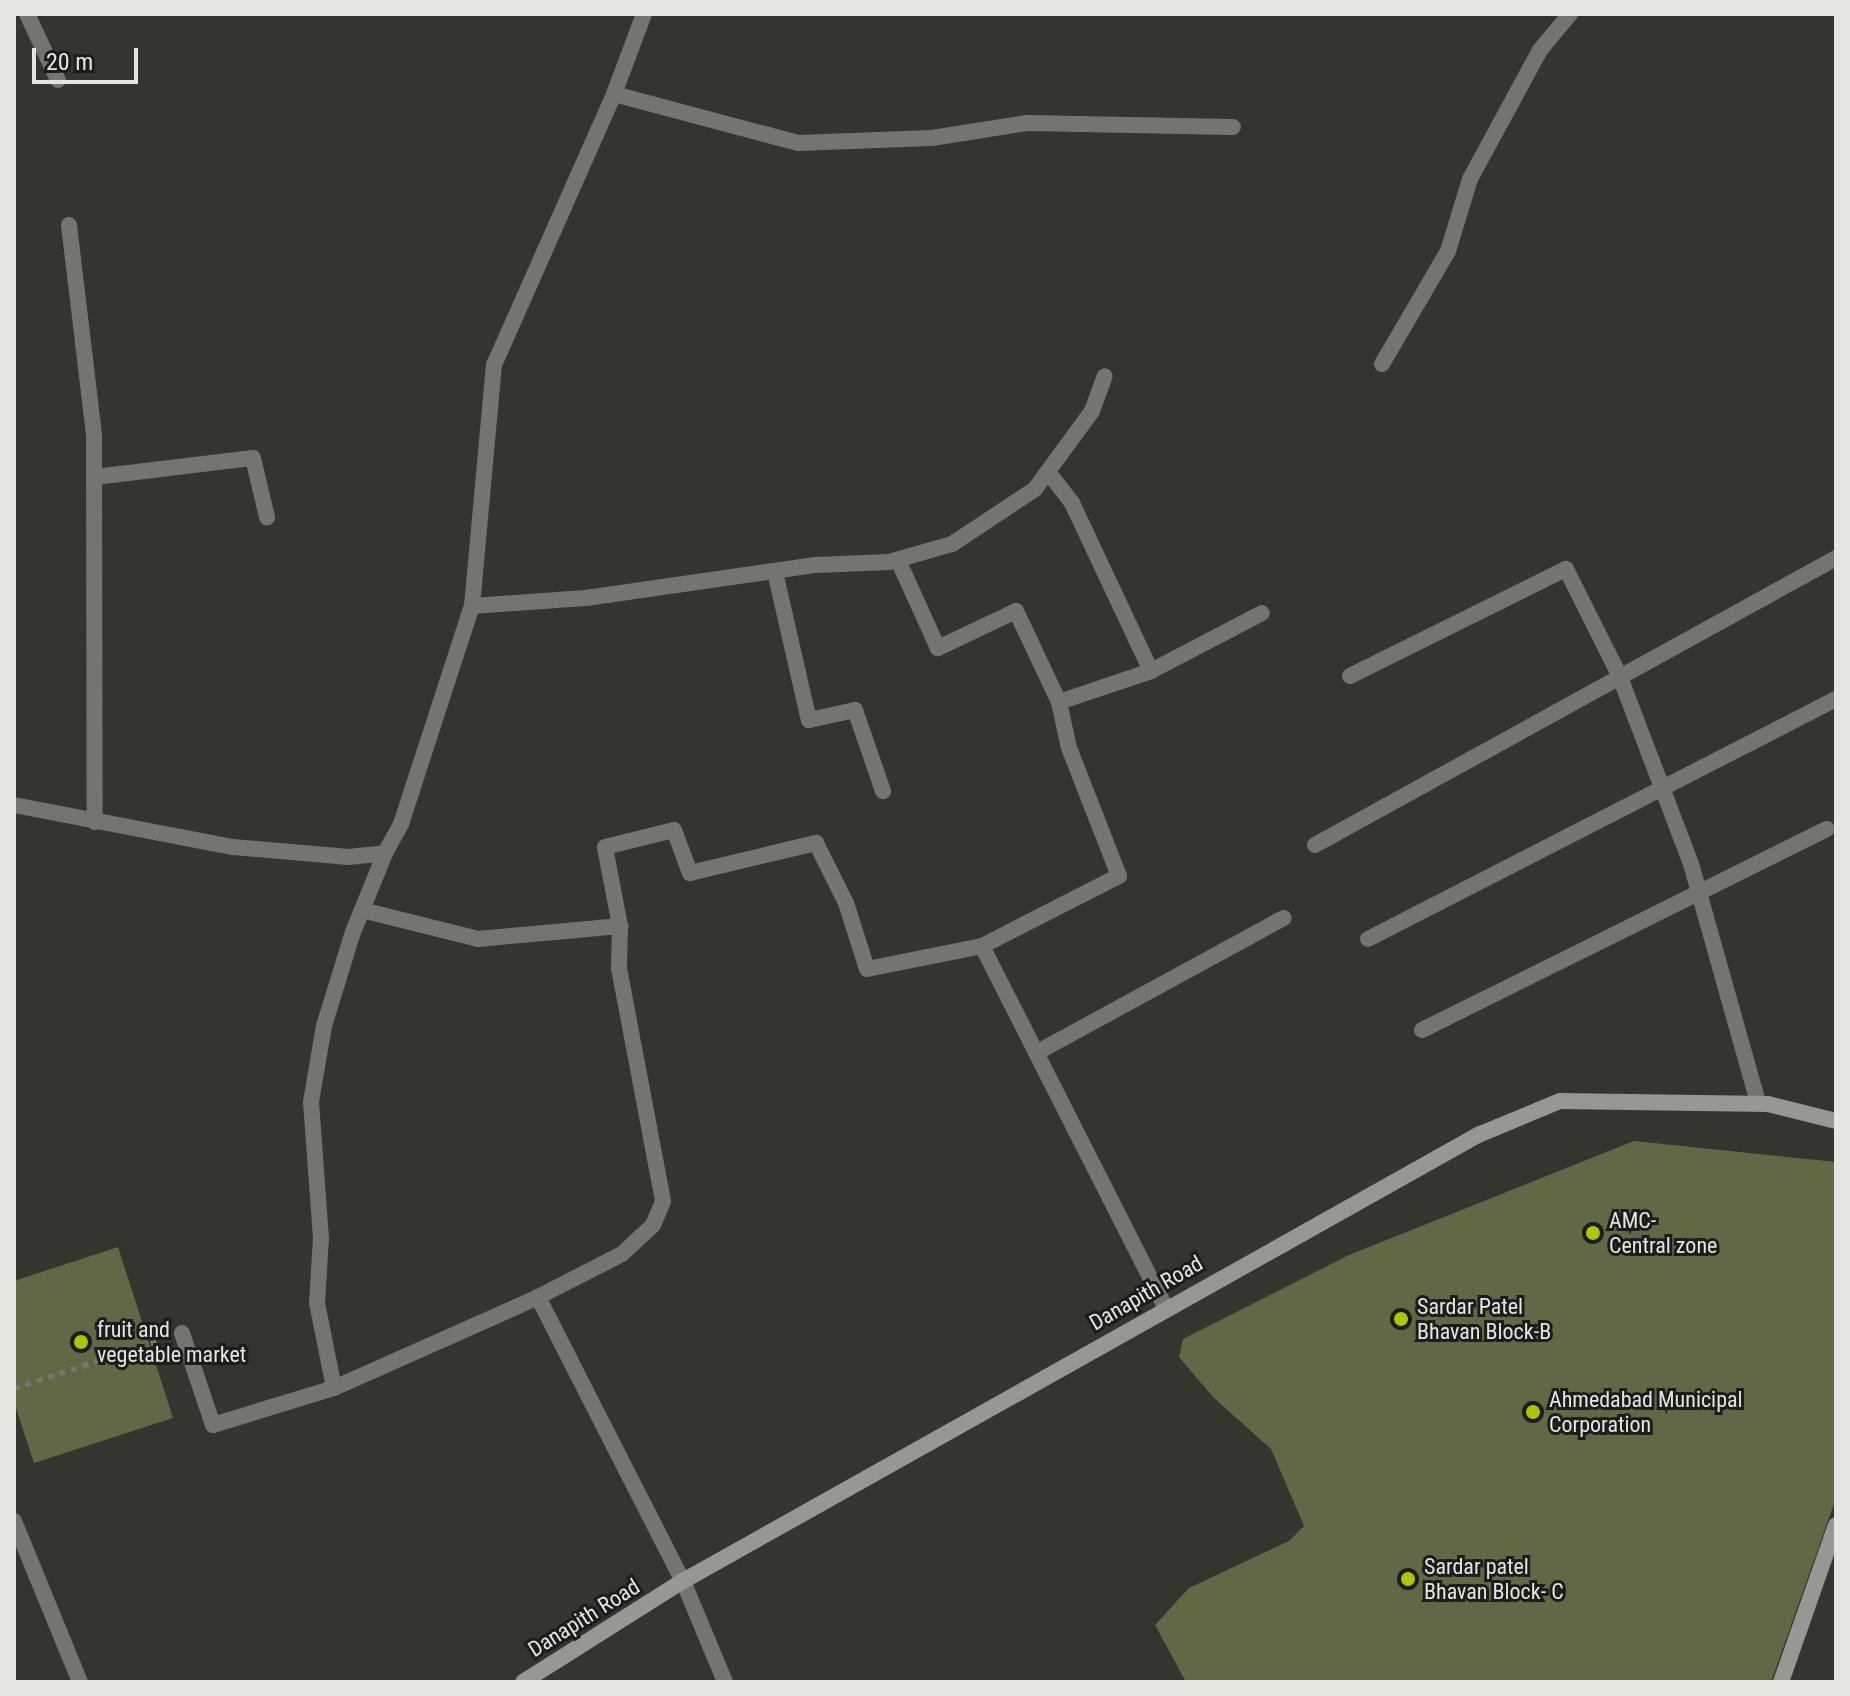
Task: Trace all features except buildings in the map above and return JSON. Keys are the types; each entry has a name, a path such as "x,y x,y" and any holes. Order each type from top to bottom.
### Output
{"street":[{"path":"27,14 58,80"},
{"path":"334,1388 317,1303 321,1238 311,1102 324,1026 362,910 385,853 401,824 472,606 494,365 614,94 644,14"},
{"path":"1382,364 1448,251 1470,179 1540,50 1570,14"},
{"path":"614,94 798,143 904,141 1027,123 1233,127"},
{"path":"69,225 95,477 95,822"},
{"path":"472,606 586,598 775,572 898,560 952,544 987,524 1035,489 1092,411 1105,376"},
{"path":"95,477 253,458 267,517"},
{"path":"1048,472 1072,503 1151,671"},
{"path":"1315,845 1836,558"},
{"path":"182,1333 213,1425 334,1388 538,1297 622,1254 653,1225 663,1201 619,968 620,926 605,847 674,830 690,873 816,843 846,903 867,969 982,946 1119,876 1069,748 1059,702 1016,611 938,648 898,560"},
{"path":"1350,676 1566,569 1620,677 1662,785 1700,891 1758,1103"},
{"path":"775,572 809,720 855,710 883,791"},
{"path":"1059,702 1151,671 1262,613"},
{"path":"1368,939 1662,785 1836,699"},
{"path":"14,805 233,847 349,857 385,853"},
{"path":"1422,1030 1827,829"},
{"path":"362,910 478,939 620,926"},
{"path":"1036,1053 1284,918"},
{"path":"982,946 1165,1307"},
{"name":"Danapith Road","path":"523,1682 683,1581 1165,1307 1478,1135 1560,1101 1758,1103 1836,1121"},
{"path":"538,1297 683,1581 725,1682"},
{"path":"14,1521 80,1682"},
{"path":"1781,1682 1836,1525"}],"path":[{"path":"14,1388 182,1333"}],"place":[{"name":"AMC- Central zone","path":"1593,1233"},
{"name":"Sardar Patel Bhavan Block-B","path":"1401,1319"},
{"name":"fruit and vegetable market","path":"81,1342"},
{"name":"Ahmedabad Municipal Corporation","path":"1533,1412"},
{"name":"Sardar patel Bhavan Block- C","path":"1408,1579"}]}
